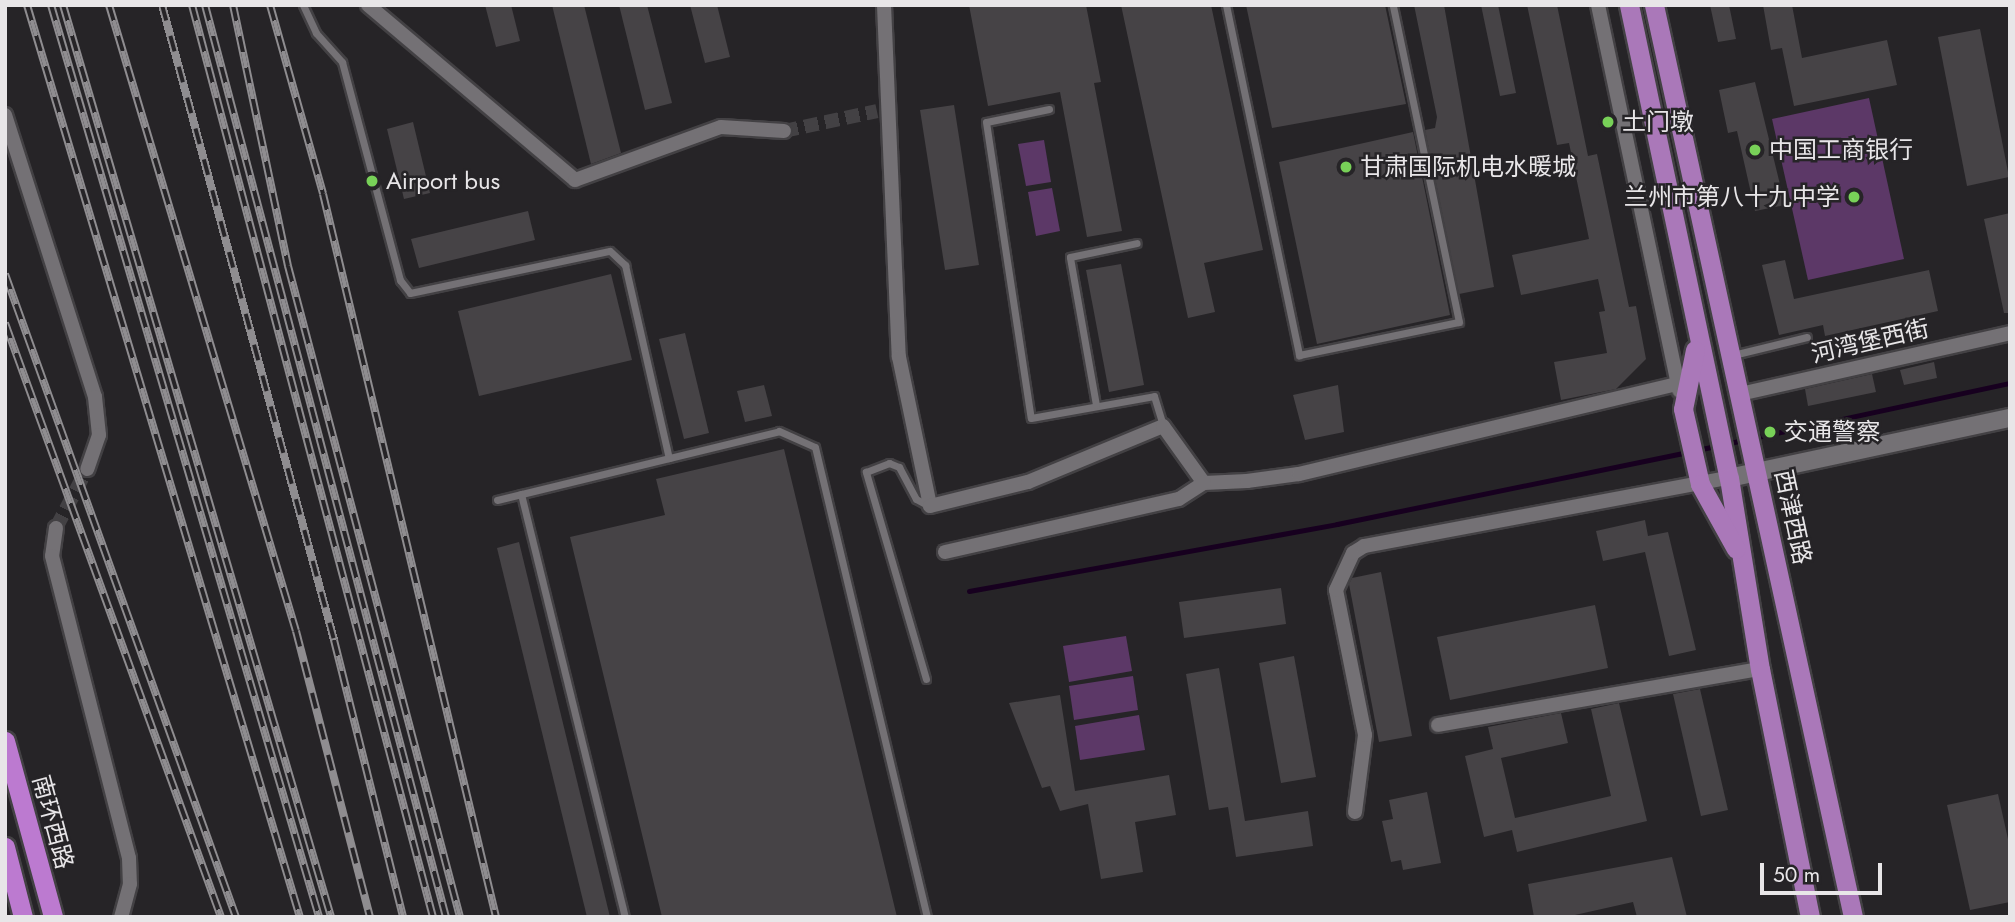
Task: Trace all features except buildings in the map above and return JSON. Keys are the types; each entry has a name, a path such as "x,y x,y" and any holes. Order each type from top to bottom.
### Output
{"highway":[{"name":"南环西路","path":"5,741 53,917"},
{"path":"5,847 23,917"}],"main road":[{"path":"1629,5 1697,342 1727,472 1760,669 1810,917"},
{"name":"西津西路","path":"1654,5 1757,466 1853,917"},
{"path":"1697,342 1684,409 1692,450 1700,484 1742,562"}],"street":[{"path":"368,5 575,180 721,127 784,131"},
{"path":"884,5 881,111 899,357 930,506 1028,482 1163,426 1204,483"},
{"path":"1598,5 1684,409"},
{"path":"5,115 95,397 99,435 87,469"},
{"name":"河湾堡西街","path":"1743,402 2010,333"},
{"path":"945,552 1179,499 1204,483 1299,474 1678,384"},
{"path":"1355,812 1365,735 1336,590 1353,553 1364,545 1700,484 1727,472 2010,418"},
{"path":"56,527 52,556 129,858 130,884 121,917"},
{"path":"1438,725 1760,669"}],"lane":[{"path":"303,5 316,33 342,62 400,280 410,293 610,251 625,265 669,458"},
{"path":"1226,5 1299,355 1460,322 1393,5"},
{"path":"1049,109 986,122 1031,418 1154,396 1163,426"},
{"path":"1096,405 1070,257 1138,243"},
{"path":"1732,355 1807,337"},
{"path":"497,500 779,431 799,436 821,456 928,917"},
{"path":"926,679 866,472 889,463 900,467 916,499 930,506"},
{"path":"521,494 625,917"}],"shaded area":[{"path":"1869,98 1904,259 1808,280 1772,119"},
{"path":"1044,140 1051,182 1026,186 1018,144"},
{"path":"1052,188 1060,231 1036,236 1028,192"},
{"path":"1126,636 1132,671 1069,682 1063,646"},
{"path":"1133,676 1138,710 1074,720 1069,686"},
{"path":"1139,715 1145,750 1080,760 1075,726"}],"waterway":[{"path":"1697,450 2010,383"},
{"path":"969,591 1337,524 1687,452"}],"tunnel":[{"path":"784,131 877,111"},
{"path":"56,528 87,469"}],"railway":[{"path":"27,5 300,917"},
{"path":"51,5 319,917"},
{"path":"63,5 331,917"},
{"path":"109,5 296,631 370,917"},
{"path":"162,5 334,640 403,917"},
{"path":"192,5 433,917"},
{"path":"205,5 446,917"},
{"path":"233,5 288,266 460,917"},
{"path":"270,5 323,194 496,917"},
{"path":"5,274 236,917"},
{"path":"5,323 221,917"}],"place":[{"name":"土门墩","path":"1608,122"},
{"name":"中国工商银行","path":"1755,150"},
{"name":"甘肃国际机电水暖城","path":"1346,167"},
{"name":"Airport bus","path":"372,181"},
{"name":"兰州市第八十九中学","path":"1854,197"},
{"name":"交通警察","path":"1770,432"}]}
